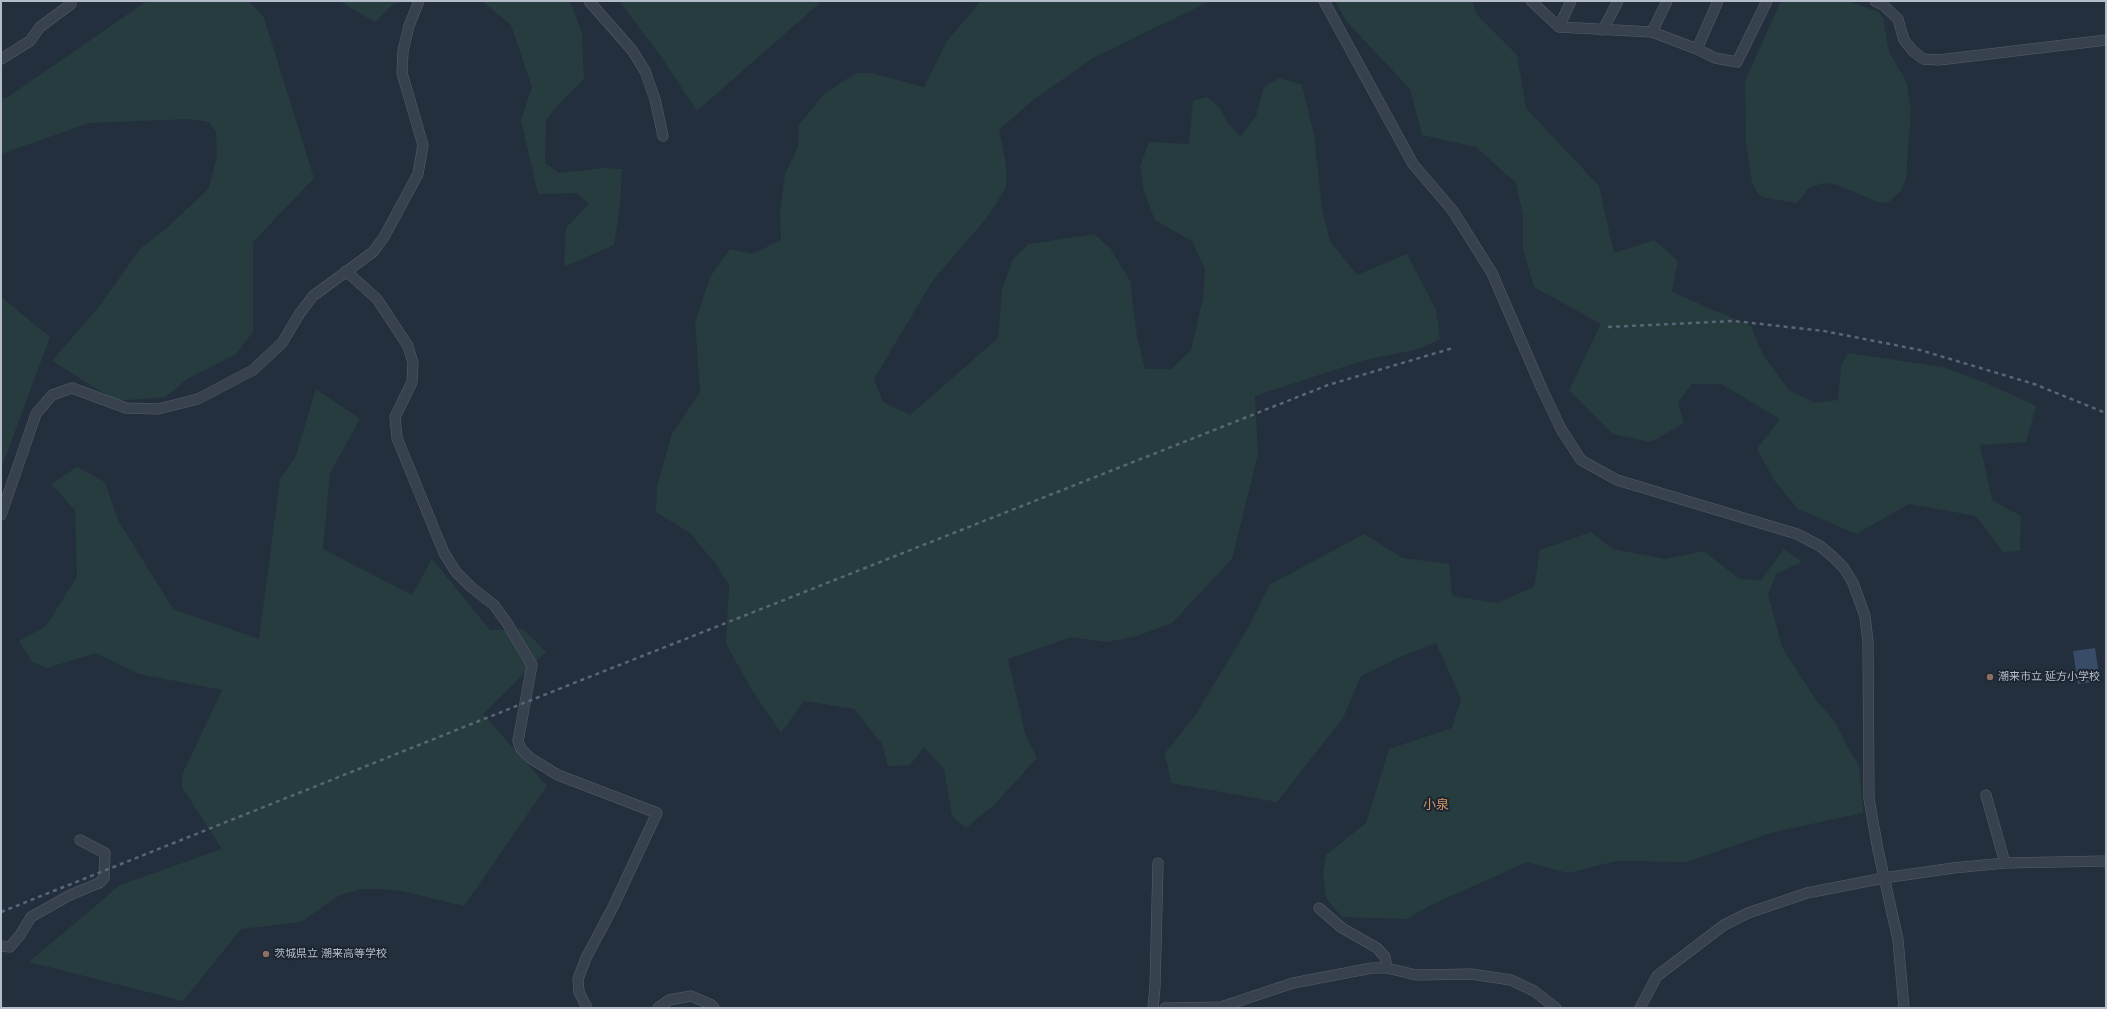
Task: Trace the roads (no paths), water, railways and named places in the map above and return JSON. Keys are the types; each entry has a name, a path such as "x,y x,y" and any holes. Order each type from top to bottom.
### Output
{"street":[{"path":"1,59 30,41 40,27 71,4 71,1"},
{"path":"1,515 36,414 52,395 72,388 126,408 158,409 198,399 253,370 282,343 300,313 313,296 373,252 384,237 418,174 423,145 402,73 403,51 409,26 419,1"},
{"path":"589,1 632,50 645,72 655,99 663,136"},
{"path":"1324,1 1413,164 1453,211 1492,273 1561,429 1581,460 1617,480 1797,534 1820,546 1833,557 1847,573 1860,598 1865,616 1868,642 1869,799 1884,878 1898,940 1904,1008"},
{"path":"1531,1 1559,27 1652,32 1715,58 1737,62 1767,1"},
{"path":"1559,27 1571,1"},
{"path":"1603,30 1618,1"},
{"path":"1652,32 1667,1"},
{"path":"1696,49 1718,1"},
{"path":"1875,1 1883,4 1898,19 1904,40 1913,52 1923,58 1939,60 2106,40"},
{"path":"346,271 377,299 408,346 413,363 412,382 394,418 396,431 444,553 456,572 471,588 494,605 507,623 532,665 518,741 521,749 530,758 558,775 657,813 613,907 586,958 578,979 579,992 583,1007"},
{"path":"1986,795 2005,863"},
{"path":"1,946 10,947 20,935 31,917 70,895 99,883 104,878 105,853 80,840"},
{"path":"1640,1008 1657,976 1724,925 1742,916 1807,893 1884,878 1953,868 2005,863 2106,861"},
{"path":"1153,1008 1155,987 1158,863"},
{"path":"1319,908 1342,928 1377,948 1385,957 1387,968"},
{"path":"1165,1008 1221,1007 1293,983 1372,968 1387,968 1416,975 1470,974 1511,980 1534,991 1556,1008"},
{"path":"658,1008 669,1000 691,996 710,1004 714,1008"}],"water":[{"path":"2095,648 2100,681 2078,684 2073,651"}],"railway":[{"path":"1608,327 1734,321 1824,331 1920,350 2034,384 2106,413"},
{"path":"1,912 569,685 1328,385 1453,348"}],"place":[{"name":"潮来市立 延方小学校","path":"1990,677"},
{"name":"茨城県立 潮来高等学校","path":"266,954"}],"district":[{"name":"小泉","path":"1436,805"}]}
